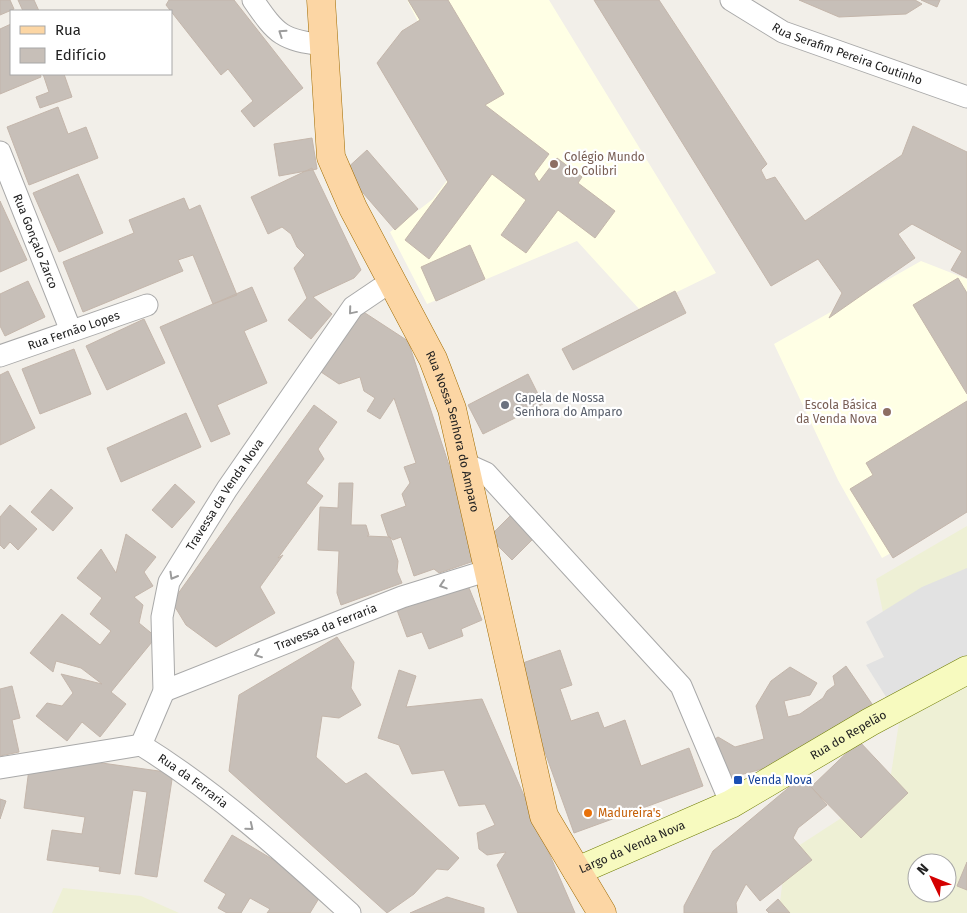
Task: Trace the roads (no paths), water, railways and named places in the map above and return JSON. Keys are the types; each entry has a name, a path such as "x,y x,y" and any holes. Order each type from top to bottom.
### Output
{"main road":[{"name":"Rua Nossa Senhora do Amparo","path":"322,0 331,157 352,208 432,359 452,408 544,816 577,871"},
{"name":"Largo da Venda Nova","path":"577,871 602,913"}],"street":[{"path":"253,0 274,28 284,36 296,42 324,46"},
{"name":"Rua Serafim Pereira Coutinho","path":"732,0 784,32 967,97"},
{"name":"Rua Gonçalo Zarco","path":"0,152 71,331"},
{"name":"Travessa da Venda Nova","path":"141,745 164,691 162,617 169,582 227,489 353,307 390,282"},
{"name":"Rua Fernão Lopes","path":"0,356 147,305"},
{"path":"466,464 486,473 681,686 731,804"},
{"name":"Travessa da Ferraria","path":"164,691 402,597 489,570"},
{"name":"Rua do Repelão","path":"731,804 870,722 967,670"},
{"path":"0,768 141,745"},
{"name":"Rua da Ferraria","path":"141,745 185,774 295,863 350,913"},
{"name":"Largo da Venda Nova","path":"577,871 731,804"}],"place":[{"name":"Colégio Mundo do Colibri","path":"554,164"},
{"name":"Capela de Nossa Senhora do Amparo","path":"505,405"},
{"name":"Escola Básica da Venda Nova","path":"887,412"},
{"name":"Venda Nova","path":"738,780"},
{"name":"Madureira's","path":"588,813"}]}
